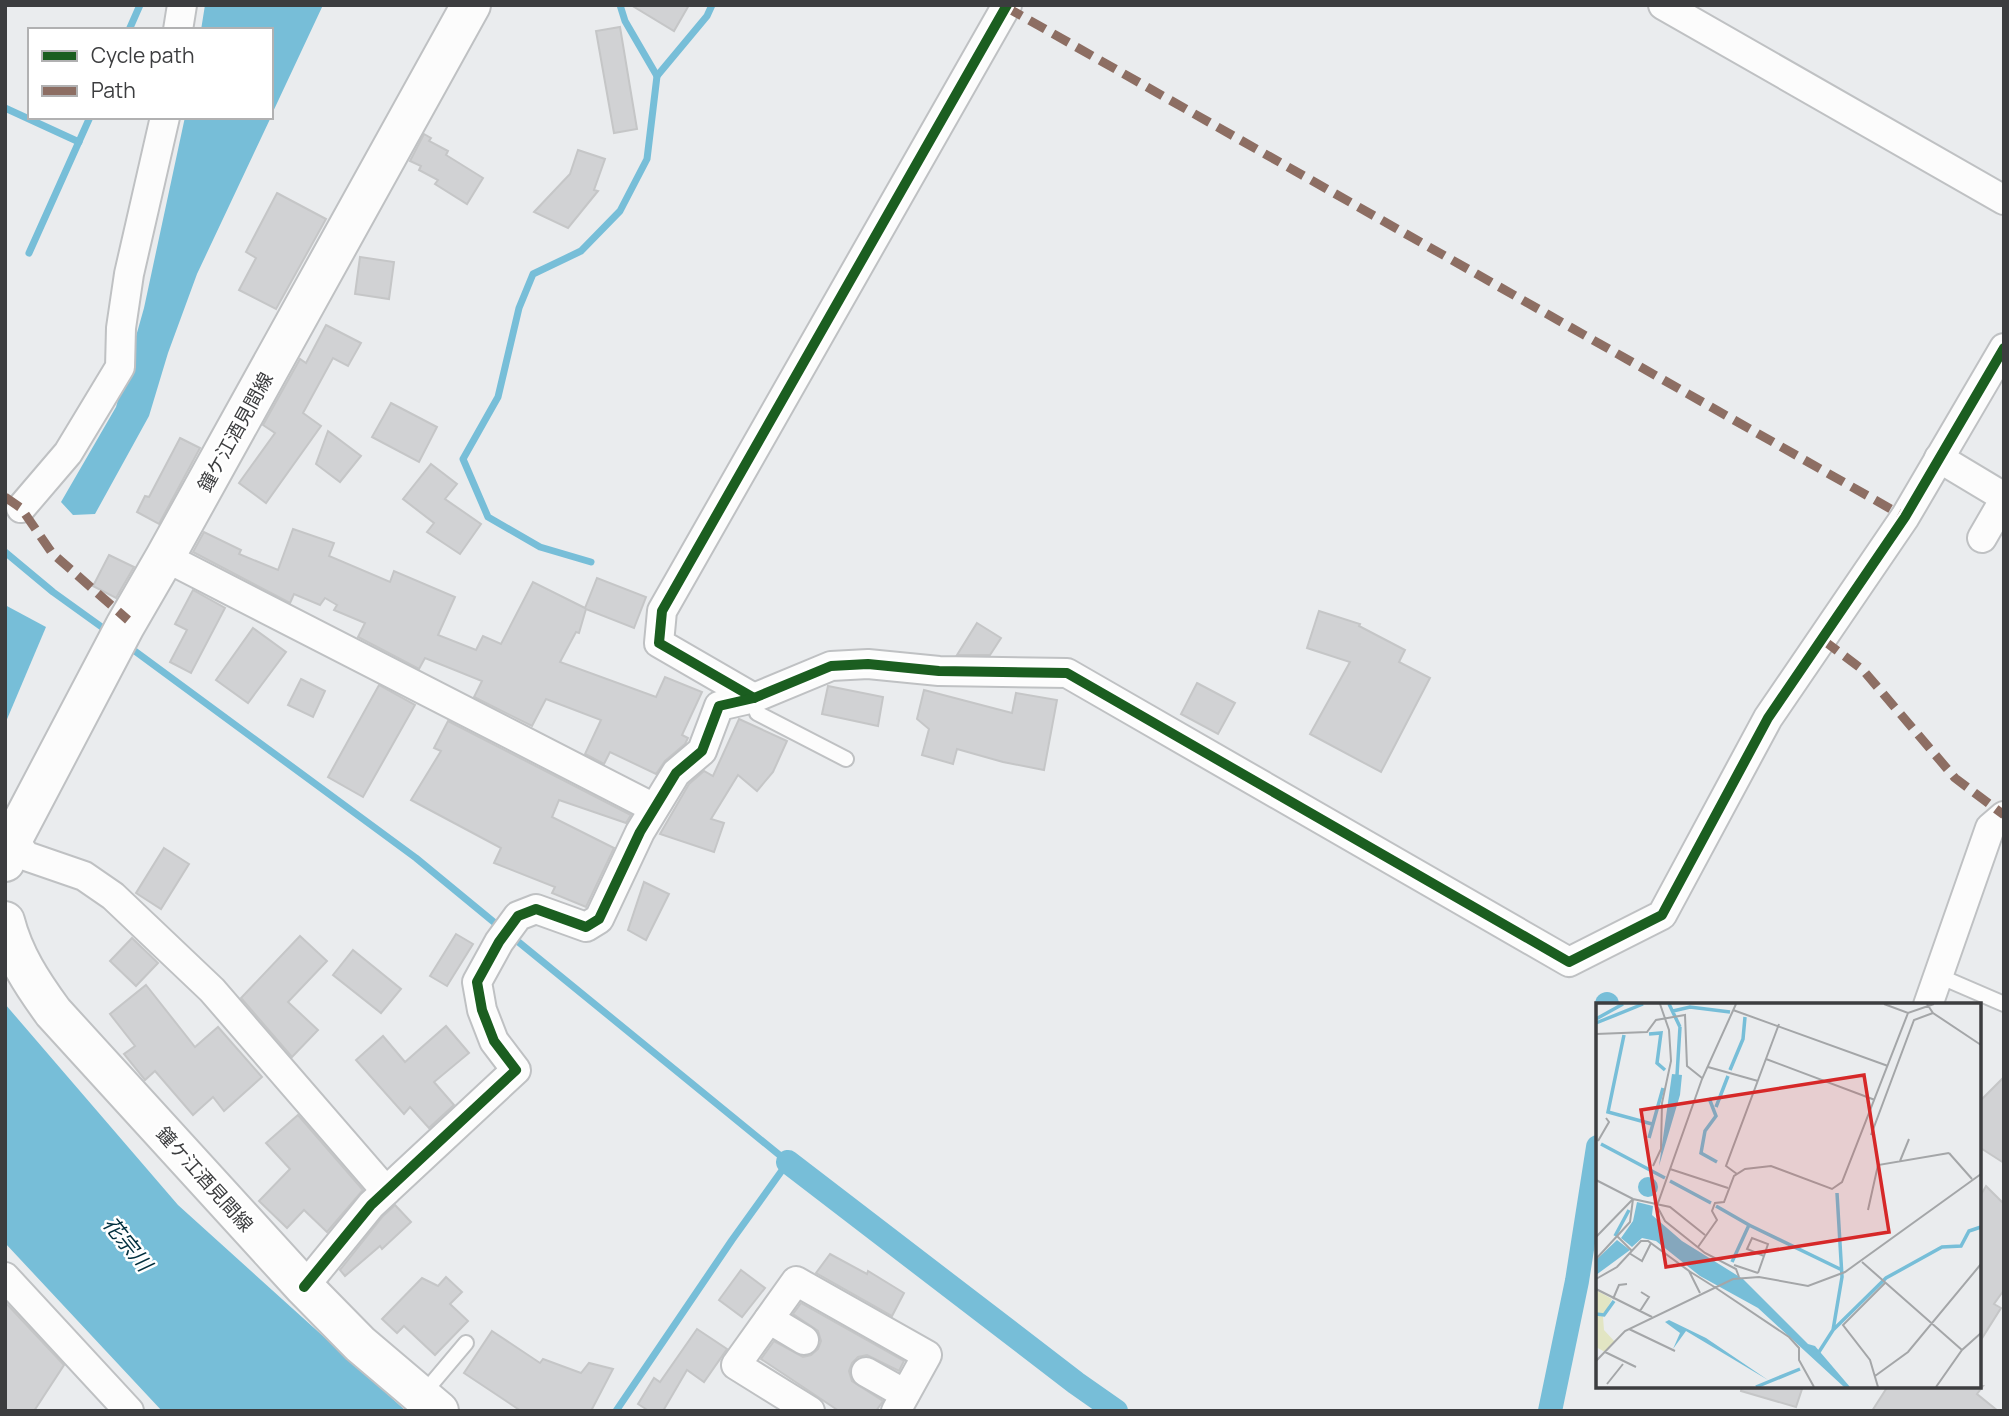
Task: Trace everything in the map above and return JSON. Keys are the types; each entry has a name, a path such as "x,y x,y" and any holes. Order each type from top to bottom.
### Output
{"main road":[{"name":"鐘ケ江酒見間線","path":"8,846 120,636 471,5"},
{"name":"鐘ケ江酒見間線","path":"5,921 11,944 22,966 53,1012 304,1287 360,1344 430,1403"}],"street":[{"path":"178,28 182,5"},
{"path":"754,698 659,643 662,611 1007,5"},
{"path":"1663,5 2004,200"},
{"path":"21,508 68,453 120,367 121,328 129,274 165,119"},
{"path":"1982,538 1978,482 2004,348"},
{"path":"304,1287 371,1205 516,1070 494,1041 482,1010 477,982 499,942 518,916 536,909 586,927 599,919 654,808 677,773 702,751 719,706 754,698 831,666 868,664 939,671 1067,673 1569,962 1662,915 1768,718 1905,517 1978,482"},
{"path":"165,557 654,808"},
{"path":"1929,1003 1990,828 2004,816"},
{"path":"8,846 26,856 84,876 113,896 212,990 386,1191"},
{"path":"5,1277 129,1411"},
{"path":"810,1411 736,1365 796,1281 926,1355 901,1402 866,1372"},
{"path":"769,1319 804,1340"}],"lane":[{"path":"754,698 757,713 846,759"},
{"path":"1938,976 2004,1004"},
{"path":"430,1403 466,1343"}],"water":[{"path":"205,5 323,5 273,112 273,28 201,28"},
{"path":"185,119 270,119 197,274 168,353 149,416 95,514 73,515 61,502 116,407 144,308"},
{"path":"5,605 46,627 5,724"},
{"name":"花宗川","path":"5,1004 178,1205 406,1411 162,1411 5,1243"}],"building":[{"path":"631,5 689,5 674,31"},
{"path":"620,27 637,129 614,133 596,31"},
{"path":"424,134 431,138 429,141 448,151 446,155 483,178 467,204 435,184 438,180 419,170 421,166 410,161"},
{"path":"578,150 605,159 594,190 598,191 568,228 534,212 570,174"},
{"path":"277,193 326,219 276,309 239,290 256,258 246,252"},
{"path":"360,257 394,262 389,299 355,294"},
{"path":"326,325 361,343 348,366 333,358 303,413 321,426 266,503 239,483 275,433 263,425 300,359 306,363"},
{"path":"391,403 437,427 419,462 372,437"},
{"path":"328,431 361,456 340,482 316,464"},
{"path":"180,438 200,448 159,524 137,512 145,496 149,497"},
{"path":"431,464 457,484 445,499 481,524 460,554 427,532 434,523 403,499"},
{"path":"293,529 334,543 329,556 390,582 394,571 455,597 438,635 476,650 483,636 501,644 533,582 585,608 597,578 646,597 634,628 586,609 579,633 576,632 560,662 656,697 665,677 702,692 682,735 688,738 685,744 665,761 656,774 610,752 604,764 585,754 601,720 546,699 532,726 474,697 482,681 425,658 419,669 358,637 365,623 334,610 337,605 325,598 320,605 294,594 290,603 193,552 204,532 241,550 239,554 278,570"},
{"path":"109,555 134,567 116,598 93,586"},
{"path":"193,590 225,608 191,673 170,662 187,630 175,624"},
{"path":"1319,611 1360,624 1359,626 1405,650 1399,662 1430,678 1381,772 1310,734 1350,662 1307,648"},
{"path":"977,623 1001,638 990,655 957,655"},
{"path":"253,628 286,652 248,703 216,680"},
{"path":"301,679 325,691 313,717 288,705"},
{"path":"1197,683 1235,703 1218,734 1181,714"},
{"path":"379,685 415,705 363,797 328,777"},
{"path":"828,686 883,697 878,726 822,714"},
{"path":"924,690 1012,713 1016,693 1057,700 1044,770 957,749 953,764 922,755 929,729 917,719"},
{"path":"739,719 787,741 773,772 757,791 738,775 711,819 724,823 714,852 660,834 689,784 704,771 713,776"},
{"path":"448,721 631,815 626,823 559,800 552,817 614,848 586,907 552,893 555,887 494,863 501,848 411,800 441,751 434,748"},
{"path":"164,848 189,864 161,909 136,893"},
{"path":"644,882 669,894 646,940 628,930"},
{"path":"456,934 473,944 447,986 430,976"},
{"path":"300,936 327,961 288,1002 318,1030 292,1057 241,998"},
{"path":"132,938 158,963 136,986 110,961"},
{"path":"353,950 401,989 381,1013 333,975"},
{"path":"146,985 195,1047 218,1027 262,1077 224,1111 213,1097 193,1115 155,1071 145,1080 124,1054 135,1046 110,1014"},
{"path":"446,1026 469,1053 434,1082 454,1105 429,1128 410,1107 404,1114 356,1060 383,1036 405,1062"},
{"path":"2004,1077 2004,1163 1981,1148 1981,1100"},
{"path":"298,1115 363,1190 327,1232 304,1210 287,1228 259,1201 290,1169 266,1143"},
{"path":"1986,1186 2004,1204 2004,1290 1994,1304 2001,1308 1981,1340 1981,1195"},
{"path":"395,1205 411,1222 382,1249 380,1246 345,1276 340,1270"},
{"path":"830,1254 867,1274 868,1271 904,1293 892,1316 816,1273"},
{"path":"741,1270 765,1288 742,1317 719,1300"},
{"path":"446,1277 462,1292 450,1304 468,1321 435,1355 404,1326 397,1333 382,1319 422,1278 438,1286"},
{"path":"5,1302 64,1365 34,1411 5,1411"},
{"path":"801,1303 904,1361 899,1371 867,1355 858,1357 852,1363 849,1371 852,1381 883,1401 876,1411 839,1411 761,1359 774,1341 803,1357 818,1349 821,1341 818,1331 793,1314"},
{"path":"697,1329 727,1349 704,1382 687,1370 663,1411 649,1411 638,1404 654,1378 660,1382"},
{"path":"492,1331 540,1363 543,1359 581,1373 589,1363 613,1369 591,1411 521,1411 464,1373"},
{"path":"1983,1386 1977,1394 1998,1411 1872,1411 1887,1388"},
{"path":"1742,1388 1802,1388 1796,1407 1741,1391"}],"waterway":[{"path":"130,28 140,5"},
{"path":"591,562 540,547 488,517 463,459 498,397 519,308 533,274 581,251 620,211 647,159 657,76 625,21 620,5"},
{"path":"657,76 707,16 712,5"},
{"path":"5,108 28,119"},
{"path":"29,119 79,142"},
{"path":"29,253 89,119"},
{"path":"5,552 53,592 110,633"},
{"path":"128,646 416,858 501,928"},
{"path":"510,935 788,1162 616,1411"},
{"path":"1550,1411 1577,1281 1596,1160"},
{"path":"788,1162 1116,1411"}],"marked path":[{"path":"1006,7 1905,517"},
{"path":"5,497 21,508 52,553 128,620"},
{"path":"1823,640 1863,670 1955,778 2004,815"}],"cycle path":[{"path":"754,698 659,643 662,611 1007,5"},
{"path":"304,1287 371,1205 516,1070 494,1041 482,1010 477,982 499,942 518,916 536,909 586,927 599,919 640,832 676,773 702,751 719,706 754,698 831,666 868,664 939,671 1067,673 1569,962 1662,915 1768,718 1905,517 2004,348"}]}
